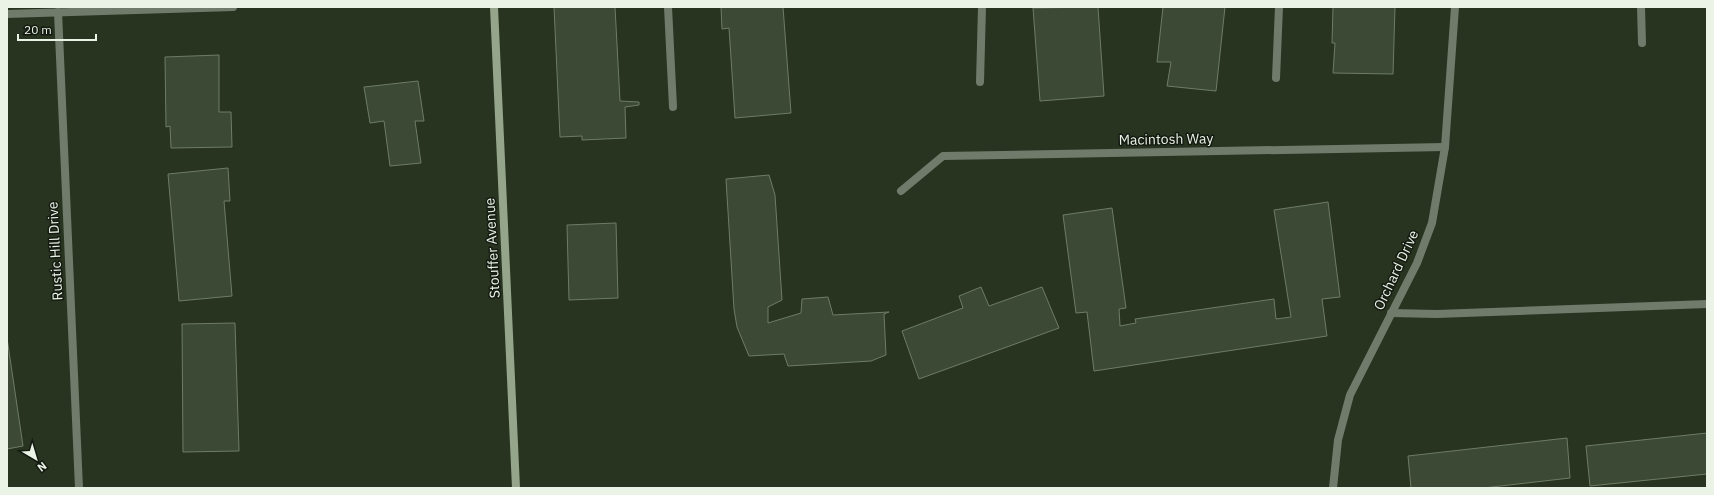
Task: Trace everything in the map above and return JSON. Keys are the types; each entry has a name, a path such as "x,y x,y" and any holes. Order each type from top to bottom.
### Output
{"street":[{"path":"7,14 233,7"},
{"name":"Stouffer Avenue","path":"494,7 516,488"},
{"path":"668,7 673,107"},
{"path":"980,82 982,7"},
{"path":"1276,78 1279,7"},
{"name":"Orchard Drive","path":"1333,488 1338,440 1350,395 1417,263 1432,223 1445,147 1455,7"},
{"path":"1641,7 1642,43"},
{"name":"Rustic Hill Drive","path":"58,12 79,488"},
{"name":"Macintosh Way","path":"900,191 943,156 1445,147"},
{"path":"1391,313 1437,314 1707,304"}],"building":[{"path":"554,7 615,7 620,101 639,102 639,105 625,107 626,138 582,140 582,136 560,137"},
{"path":"721,7 783,7 791,113 735,118 729,28 722,29"},
{"path":"1098,7 1104,96 1040,101 1033,8"},
{"path":"1163,7 1225,7 1216,91 1167,86 1171,62 1157,62"},
{"path":"1333,7 1395,7 1393,74 1333,73 1335,43 1332,43"},
{"path":"219,55 219,112 231,112 232,147 171,148 170,126 166,127 165,57"},
{"path":"418,81 424,121 415,121 421,163 390,166 384,121 370,123 364,87"},
{"path":"228,168 230,201 224,201 232,296 179,301 168,174"},
{"path":"769,175 775,195 782,300 768,307 768,323 801,313 802,299 828,297 833,315 889,312 884,314 886,355 871,361 788,366 784,354 749,356 737,327 734,309 726,179"},
{"path":"1328,202 1340,297 1322,299 1327,336 1094,371 1087,312 1076,313 1063,215 1112,208 1126,308 1119,309 1120,326 1136,323 1135,319 1274,299 1276,319 1291,317 1274,210"},
{"path":"616,223 618,298 569,300 567,225"},
{"path":"981,287 989,306 1042,287 1059,328 919,379 902,331 963,308 959,296"},
{"path":"235,323 239,451 183,452 182,324"},
{"path":"7,338 23,446 7,449"},
{"path":"1707,433 1707,474 1590,486 1586,446"},
{"path":"1567,438 1570,478 1483,488 1411,488 1408,456"}]}
